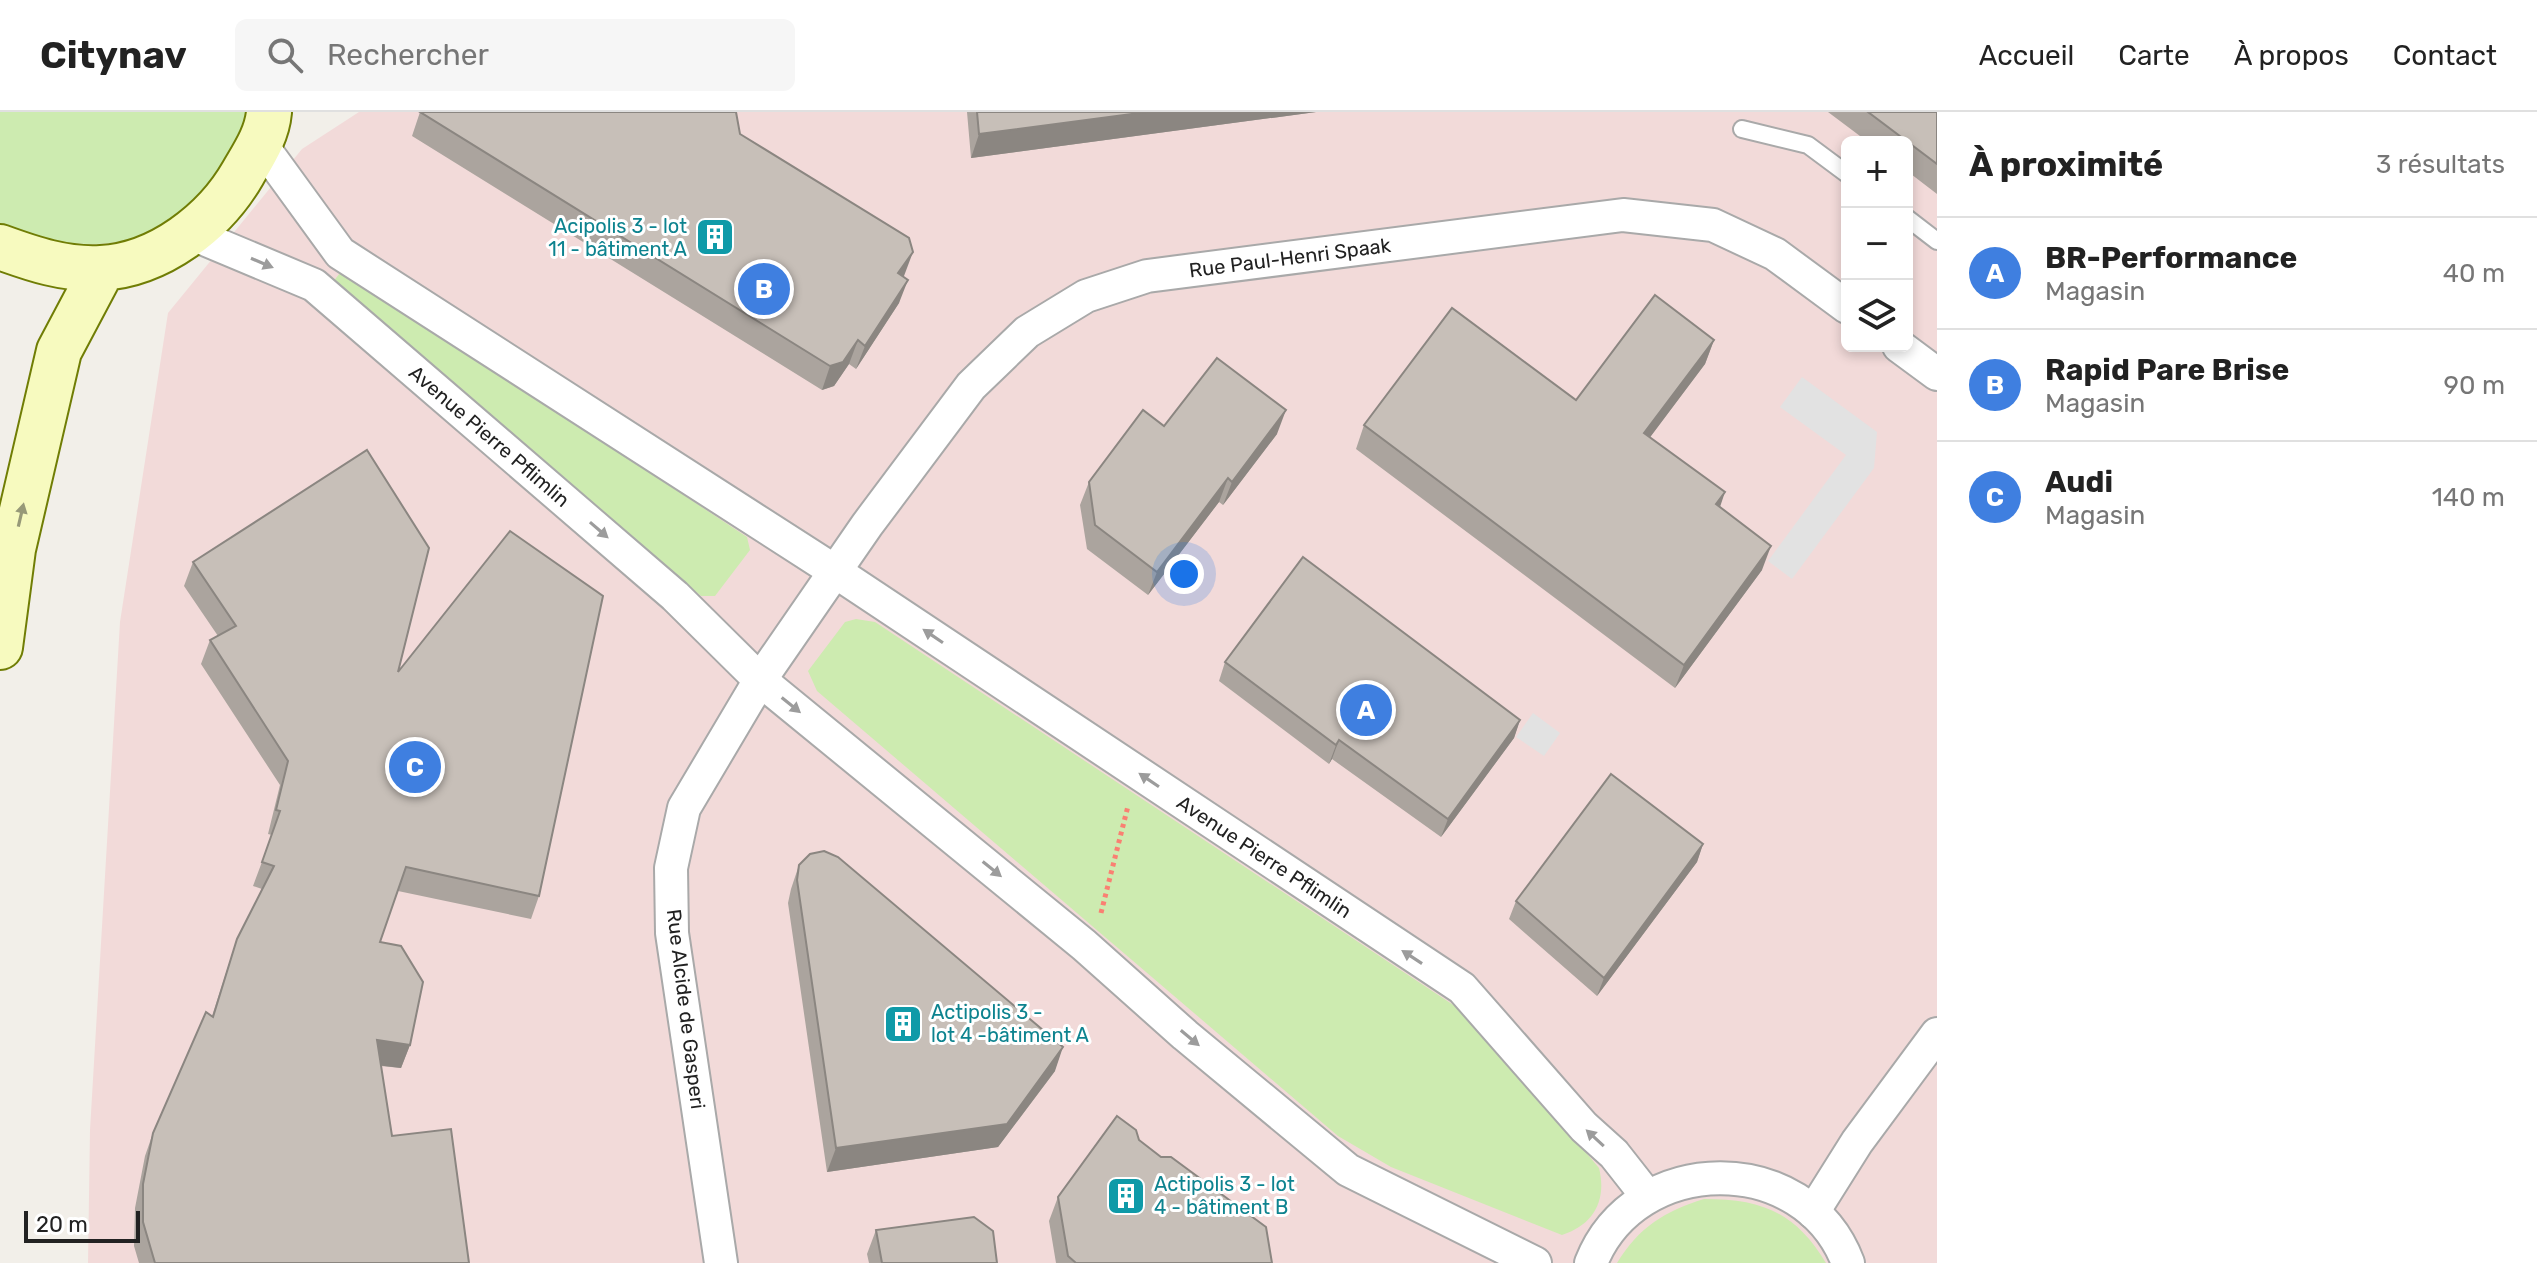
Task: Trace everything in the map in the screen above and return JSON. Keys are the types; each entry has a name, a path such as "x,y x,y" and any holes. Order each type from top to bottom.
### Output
{"main road":[{"path":"0,247 48,263 103,268 162,250 190,233 227,201 264,128"},
{"path":"0,647 13,549 59,351 103,268"}],"street":[{"name":"Avenue Pierre Pflimlin","path":"264,128 340,253 836,572 1462,988 1584,1127 1614,1154 1647,1196"},
{"name":"Rue Paul-Henri Spaak","path":"836,572 971,386 1027,332 1086,296 1147,276 1623,215 1713,225 1775,254 1841,303"},
{"name":"Avenue Pierre Pflimlin","path":"190,233 314,285 675,596 760,680 1084,945 1185,1035 1348,1170 1535,1263"},
{"path":"1907,352 1937,374"},
{"path":"760,680 836,572"},
{"name":"Rue Alcide de Gasperi","path":"721,1263 672,933 671,868 684,808 760,680"},
{"path":"1813,1212 1857,1142 1937,1034"},
{"path":"1591,1263 1597,1248 1618,1219 1647,1196 1688,1179 1733,1176 1776,1187 1813,1212 1842,1246 1848,1263"}],"lane":[{"path":"1742,129 1808,145 1841,170"},
{"path":"1913,223 1937,241"}],"path":[{"path":"1084,945 1096,930 1131,796 1145,778"}],"shaded area":[{"path":"359,112 1937,112 1937,1263 88,1263 90,1130 120,622 168,313 302,149"},
{"path":"1802,377 1877,432 1874,468 1792,579 1768,561 1846,455 1780,407"},
{"path":"1533,713 1560,733 1544,756 1516,737"}],"green space":[{"path":"0,112 249,112 242,134 208,191 181,217 132,239 79,244 52,241 0,225"},
{"path":"343,269 747,537 750,550 715,596 701,596 333,282"},
{"path":"856,619 875,622 1473,1018 1599,1168 1601,1191 1596,1210 1590,1218 1562,1235 1391,1167 1338,1136 817,691 808,671 845,622"},
{"path":"1704,1199 1743,1202 1775,1212 1802,1231 1826,1263 1617,1263 1634,1240 1654,1222"}],"building":[{"name":"Acipolis 3 - lot 11 - bâtiment A","path":"420,112 736,112 740,134 909,238 913,252 898,273 908,280 865,346 858,340 843,362 830,366"},
{"path":"977,112 1147,112 979,134"},
{"path":"1868,112 1937,112 1937,164 1913,146 1913,136 1900,136"},
{"path":"1655,295 1714,340 1644,433 1725,492 1716,504 1771,546 1684,665 1364,425 1452,308 1576,400"},
{"path":"1217,358 1286,410 1232,482 1228,478 1157,572 1095,525 1089,482 1143,410 1164,426"},
{"path":"367,450 429,548 398,672 510,531 603,596 539,896 406,867 380,942 401,946 423,982 410,1045 377,1040 392,1136 451,1129 469,1263 155,1263 143,1222 143,1184 153,1133 206,1012 213,1017 237,939 274,866 262,862 280,811 276,810 288,761 210,640 236,626 193,562"},
{"path":"1303,557 1520,720 1448,819 1339,740 1336,745 1225,662"},
{"path":"1611,774 1703,844 1604,978 1516,901"},
{"name":"Actipolis 3 - lot 4 -bâtiment A","path":"824,851 838,857 1063,1047 1007,1124 836,1148 797,880 799,865 810,854"},
{"name":"Actipolis 3 - lot 4 - bâtiment B","path":"1117,1116 1136,1130 1139,1140 1161,1157 1171,1157 1266,1227 1272,1263 1076,1263 1068,1256 1058,1197"},
{"path":"974,1217 993,1231 997,1263 882,1263 876,1230"}],"place":[{"name":"Acipolis 3 - lot 11 - bâtiment A","path":"715,237"},
{"name":"Rapid Pare Brise","path":"764,289"},
{"name":"BR-Performance","path":"1366,710"},
{"name":"Audi","path":"415,767"},
{"name":"Actipolis 3 - lot 4 -bâtiment A","path":"903,1024"},
{"name":"Actipolis 3 - lot 4 - bâtiment B","path":"1126,1196"}]}
